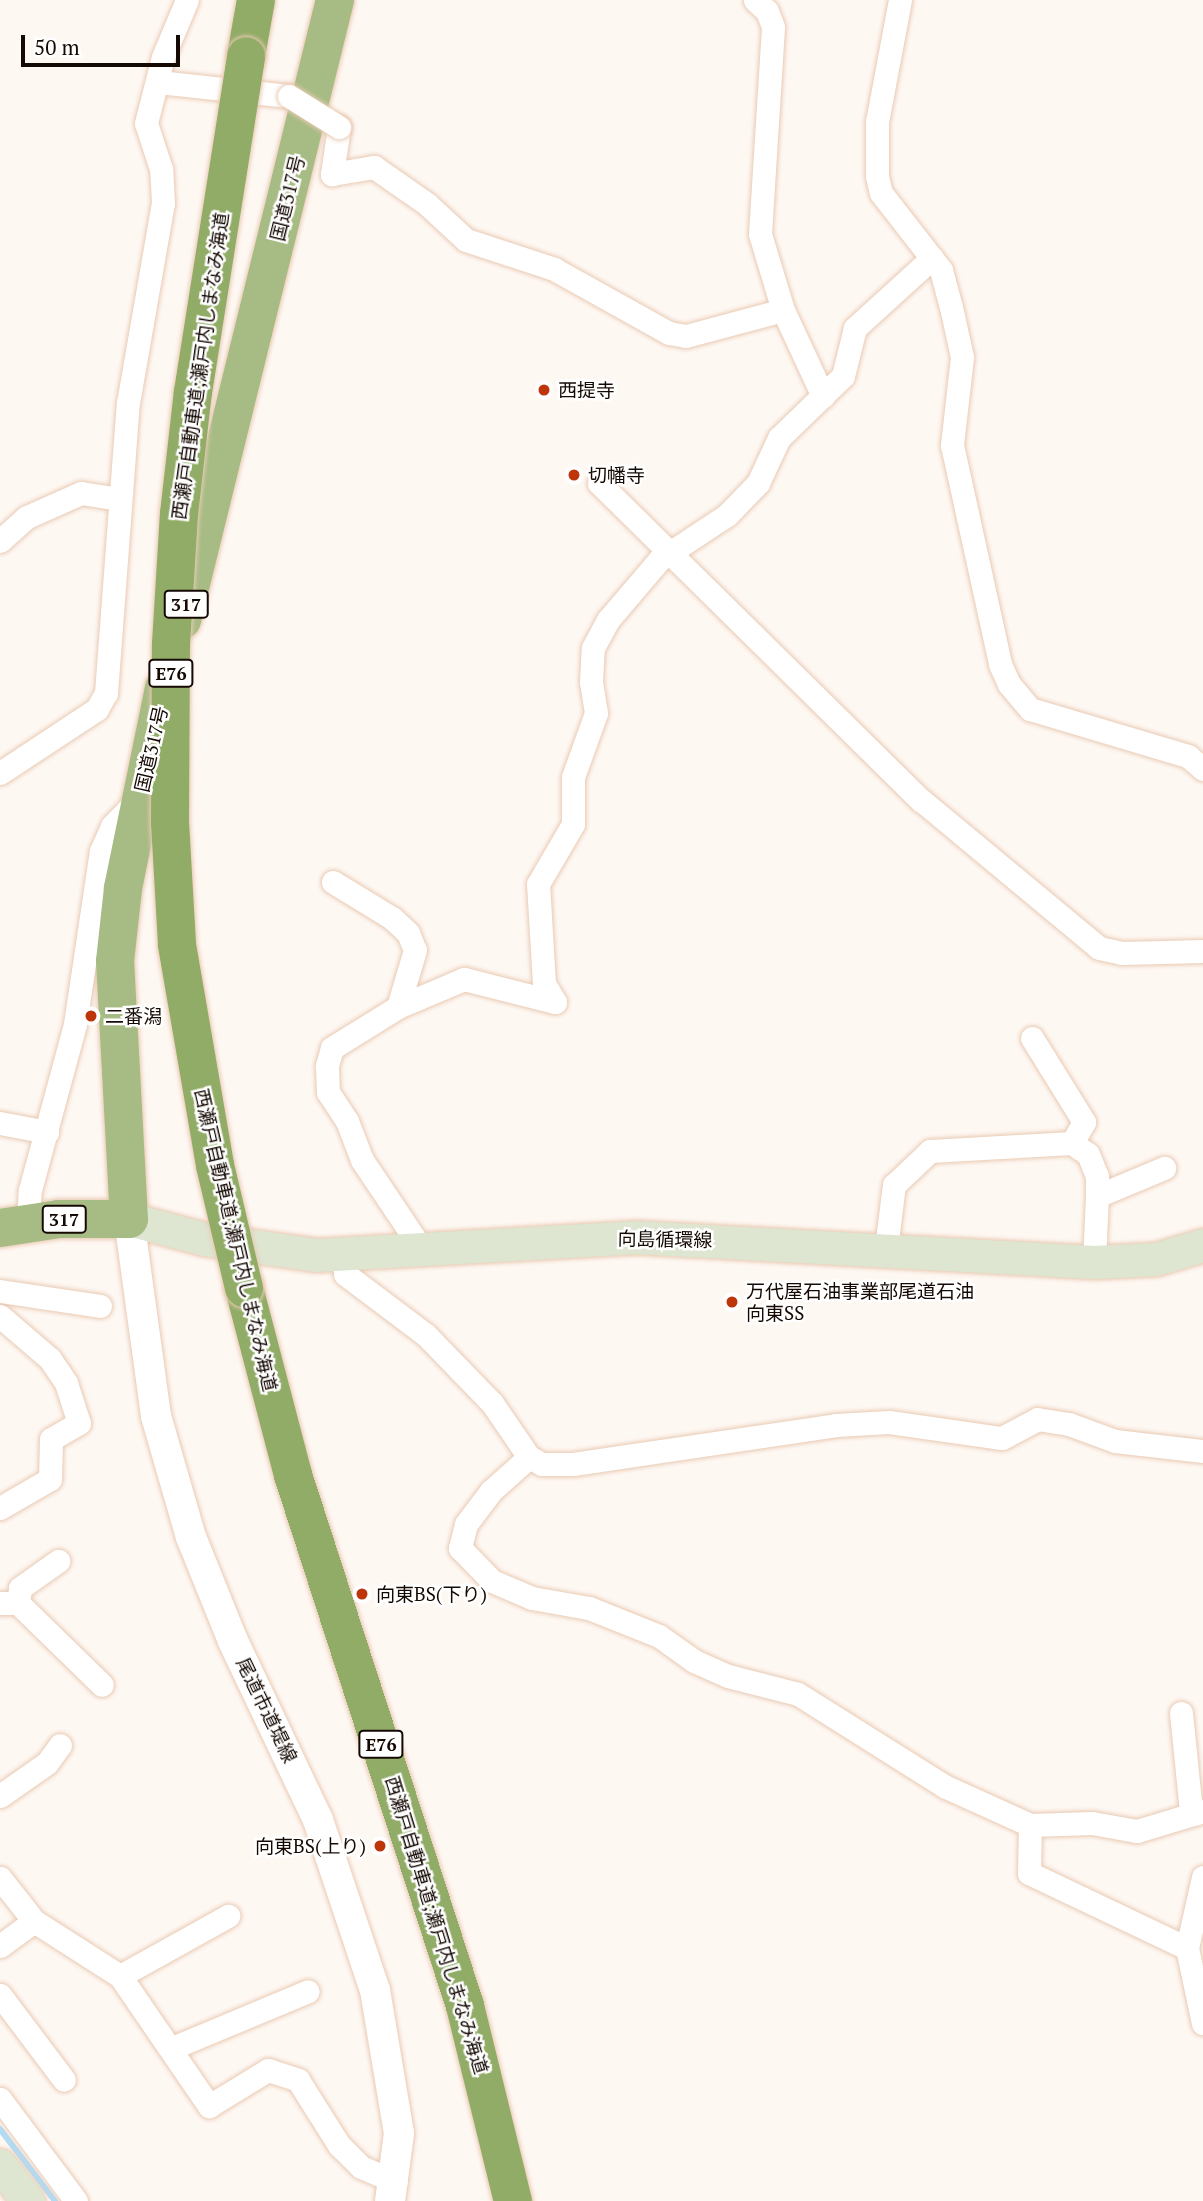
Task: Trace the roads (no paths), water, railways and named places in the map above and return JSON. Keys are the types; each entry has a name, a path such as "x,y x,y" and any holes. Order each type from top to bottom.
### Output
{"highway":[{"name":"西瀬戸自動車道;瀬戸内しまなみ海道","path":"256,0 193,392 178,514 171,644 170,822 177,944 215,1165 293,1475 461,1993 513,2201"},
{"name":"国道317号","path":"129,1219 115,961 140,798 335,0"},
{"name":"317","path":"14,1225 129,1219"}],"main road":[{"name":"向島循環線","path":"129,1219 204,1239 316,1255 634,1237 887,1248 1094,1262 1156,1259 1203,1245"},
{"path":"0,2165 28,2201"}],"street":[{"path":"0,773 97,709 106,693 128,403 163,203 161,169 146,123 163,57 187,0"},
{"path":"755,0 767,11 773,27 760,234 783,310 823,396"},
{"path":"900,0 877,122 877,176 881,193 941,270 962,358 952,445 1000,664 1009,684 1030,709 1188,756 1203,769"},
{"path":"158,82 289,96 340,127 332,174 374,167 427,204 466,240 554,269 669,333 686,336 783,310"},
{"path":"423,1251 362,1160 346,1121 328,1092 327,1066 332,1048 398,1007 464,979 555,1002 544,984 538,884 573,824 573,777 596,713 591,682 593,649 608,620 670,553 727,515 758,483 779,438 843,376 855,328 932,258"},
{"path":"599,483 921,800 1099,948 1122,953 1203,951"},
{"path":"0,541 27,517 81,493 119,499"},
{"path":"14,1225 30,1190 75,1024 101,851 112,826 140,798"},
{"path":"333,882 408,933 415,950 398,1007"},
{"path":"1032,1038 1084,1122 1072,1143"},
{"path":"0,1123 47,1132"},
{"path":"887,1248 894,1185 930,1151 1072,1143 1088,1154 1097,1176 1094,1262"},
{"path":"1097,1196 1164,1168"},
{"name":"尾道市道堤線","path":"129,1219 156,1416 191,1537 233,1641 318,1821 376,1990 399,2133 393,2192"},
{"path":"343,1254 345,1274 426,1335 492,1402 529,1457 542,1464 573,1464 876,1423 1002,1437 1037,1419 1069,1424 1115,1441 1203,1451"},
{"path":"0,1291 100,1306"},
{"path":"0,1316 50,1359 66,1382 79,1423 51,1440 50,1479 0,1508"},
{"path":"529,1457 491,1491 466,1524 460,1548 492,1581 532,1598 589,1608 659,1636 694,1661 728,1676 799,1694 944,1786 1030,1825 1092,1823 1138,1831 1199,1813 1190,1802 1181,1713"},
{"path":"58,1561 20,1588 9,1603 102,1685"},
{"path":"0,1796 47,1763 60,1745"},
{"path":"1030,1825 1029,1873 1187,1948"},
{"path":"1203,1877 1187,1948 1203,2023"},
{"path":"0,1878 34,1922 120,1976 172,2048 209,2106 268,2070 298,2080 339,2145 361,2167 393,2192"},
{"path":"120,1976 228,1916"},
{"path":"0,1946 34,1922"},
{"path":"172,2048 308,1992"},
{"path":"0,1994 64,2080"},
{"path":"0,2099 76,2201"}],"waterway":[{"path":"0,2129 55,2201"}],"place":[{"name":"西提寺","path":"544,390"},
{"name":"切幡寺","path":"574,475"},
{"name":"二番潟","path":"91,1016"},
{"name":"万代屋石油事業部尾道石油 向東SS","path":"732,1302"},
{"name":"向東BS(下り)","path":"362,1594"},
{"name":"向東BS(上り)","path":"380,1846"}]}
